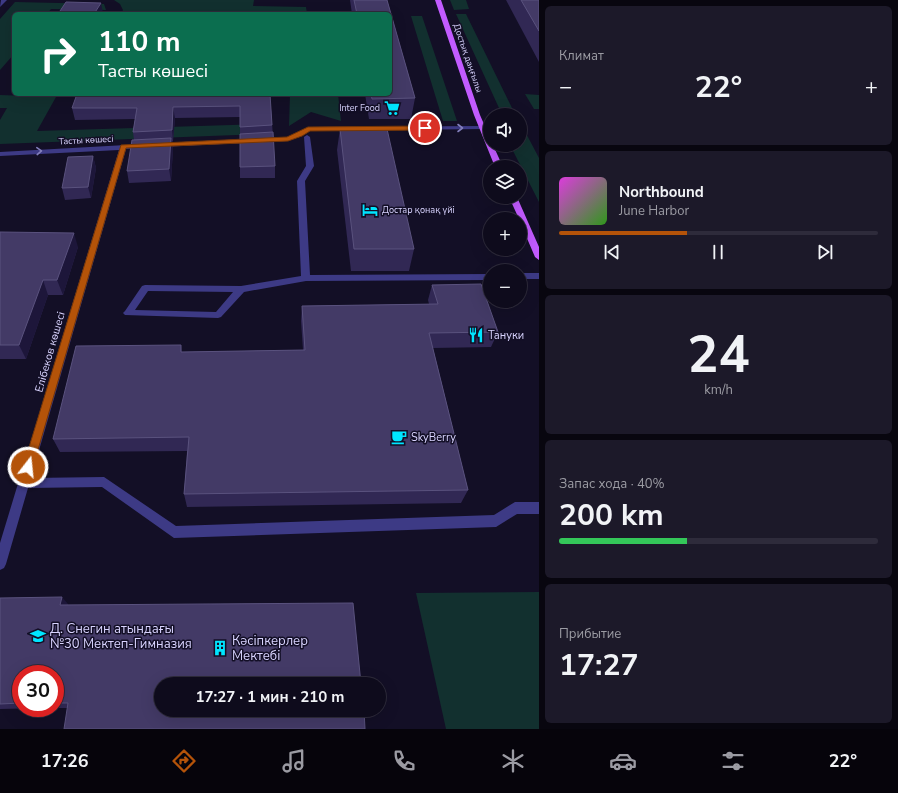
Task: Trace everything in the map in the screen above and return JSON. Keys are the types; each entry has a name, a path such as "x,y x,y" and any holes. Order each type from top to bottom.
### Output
{"main road":[{"name":"Достық даңғылы","path":"438,0 482,128 496,160"},
{"path":"516,204 539,257"}],"street":[{"path":"0,5 4,0"},
{"name":"Тасты көшесі","path":"0,154 288,139 300,135 308,129 482,128"},
{"path":"306,278 301,182 310,166 307,137"},
{"name":"Елібеков көшесі","path":"0,564 123,147"},
{"path":"527,276 539,276"},
{"path":"241,289 218,315 128,313 145,288 241,289 306,278 483,277"},
{"path":"24,483 104,482 174,532 496,521 515,508 539,508"}],"green space":[{"path":"114,0 254,0 253,6 306,7 307,12 122,12 123,10 120,4"},
{"path":"450,0 466,0 469,9 454,10"},
{"path":"15,2 104,4 106,10 51,9 49,12 12,12 12,56 0,70 0,19"},
{"path":"456,14 466,14 512,108 499,108"},
{"path":"411,16 422,16 457,121 443,121"},
{"path":"525,94 539,95 539,109 534,109"},
{"path":"0,95 56,97 37,131 263,124 262,134 0,144 0,120 7,108 0,108"},
{"path":"290,96 338,96 341,121 311,112 289,126"},
{"path":"527,135 539,158 539,202 527,178 527,160 518,160 514,152 527,152"},
{"path":"539,592 539,729 446,729 416,593"}],"building":[{"path":"354,0 387,0 390,12 357,12"},
{"path":"521,0 539,0 539,31"},
{"path":"66,2 101,3 95,12 59,12"},
{"path":"392,18 415,98 372,99 371,96 392,96"},
{"path":"76,96 270,96 272,125 240,127 240,106 173,107 172,130 133,132 137,108 72,108"},
{"name":"Достар қонақ үйі","path":"340,129 387,129 414,249 354,249"},
{"path":"273,132 275,166 240,167 240,134"},
{"path":"171,138 169,169 127,171 132,140"},
{"path":"93,156 88,187 62,188 68,157"},
{"path":"0,232 74,233 57,280 43,280 19,345 0,345"},
{"path":"481,284 483,290 483,308 490,308 498,332 429,333 468,490 184,494 189,437 53,439 76,346 181,345 181,352 305,350 302,306 438,304 432,285"},
{"name":"Кәсіпкерлер Мектебі","path":"62,597 60,605 353,603 360,677 154,677 154,717 364,717 365,729 64,729 68,703 64,703 64,665 12,665 12,703 0,704 0,598"}],"place":[{"name":"Inter Food","path":"392,108"},
{"name":"Достар қонақ үйі","path":"370,210"},
{"name":"Тануки","path":"476,335"},
{"name":"SkyBerry","path":"399,437"},
{"name":"Д. Снегин атындағы №30 Мектеп-Гимназия","path":"38,636"},
{"name":"Кәсіпкерлер Мектебі","path":"220,648"}],"route":[{"path":"28,467 123,147 288,139 300,135 308,129 425,128"}]}
